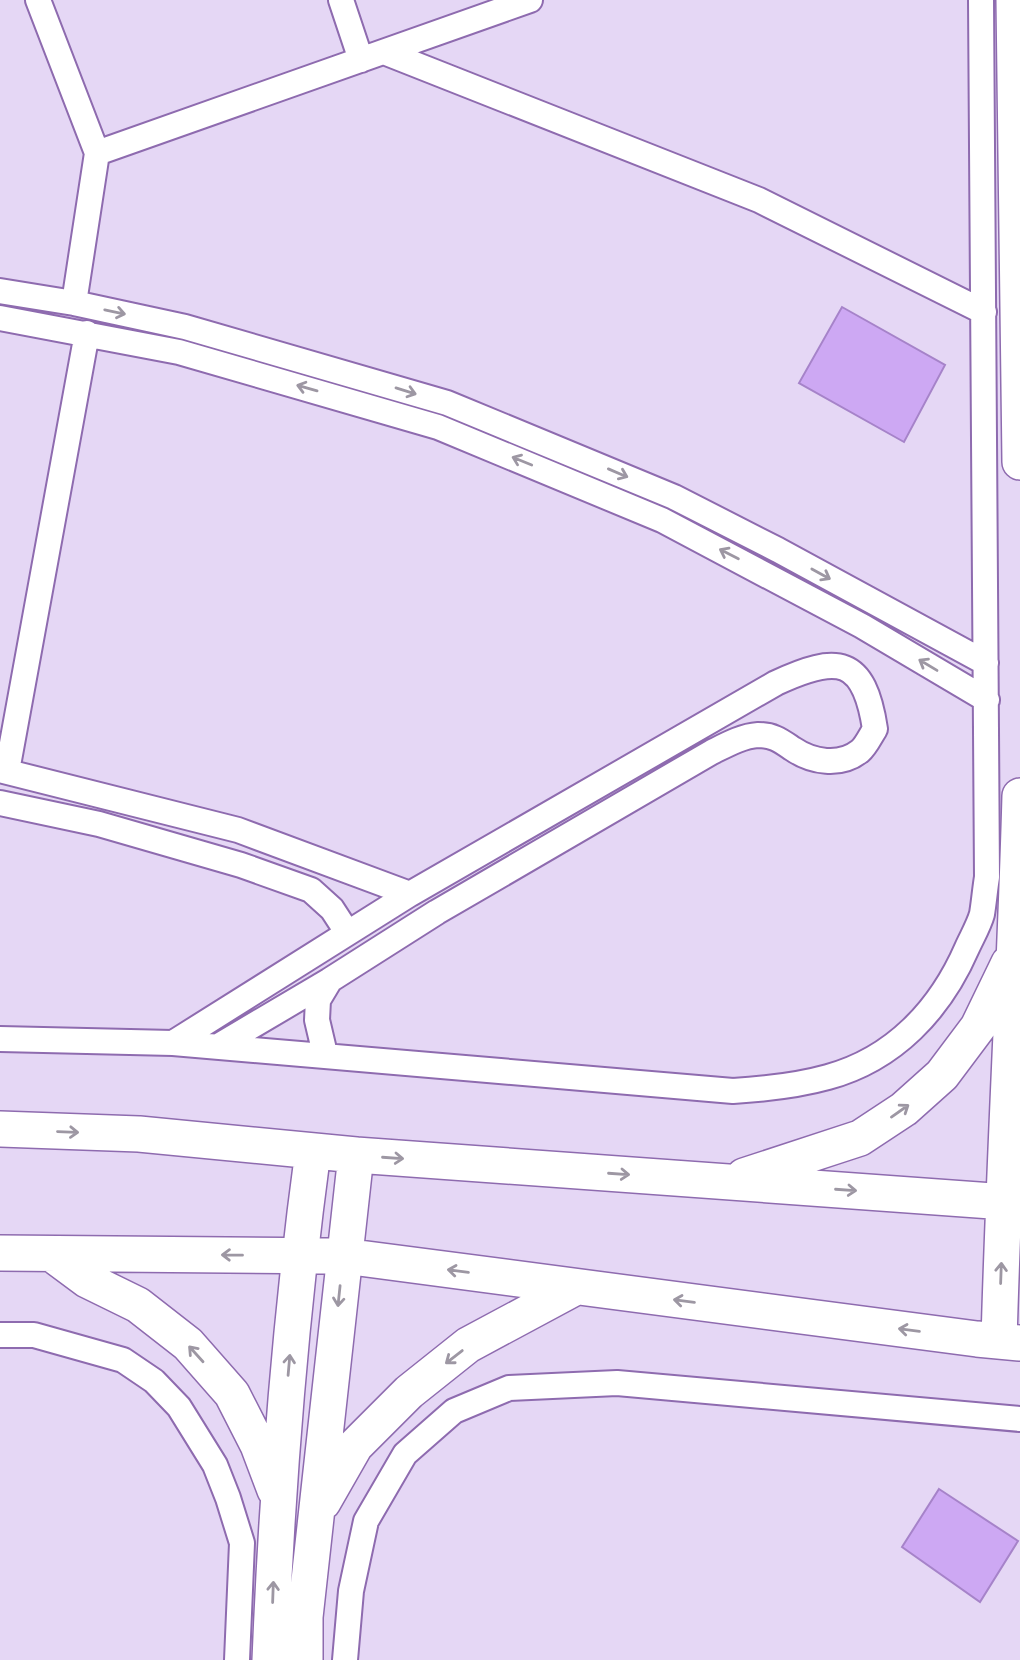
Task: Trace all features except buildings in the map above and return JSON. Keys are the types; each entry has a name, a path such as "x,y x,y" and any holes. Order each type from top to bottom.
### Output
{"main road":[{"path":"1014,0 998,74 1020,462"},
{"path":"0,1253 344,1256 1009,1342 1020,796"},
{"path":"724,1182 860,1138 904,1109 942,1075 978,1027 1016,949"},
{"path":"0,1129 139,1134 356,1155 1012,1202"},
{"path":"270,1660 278,1497 299,1256 313,1151"},
{"path":"305,1660 305,1617 356,1155"},
{"path":"52,1254 87,1280 138,1304 188,1344 232,1394 258,1446 278,1497"},
{"path":"316,1514 355,1446 409,1392 468,1346 576,1287"}],"street":[{"path":"38,0 97,153 74,303"},
{"path":"341,0 372,56 759,200 984,312"},
{"path":"97,153 530,0"},
{"path":"0,1039 220,1045 733,1091 784,1087 829,1077 874,1059 906,1037 939,1001 961,962 981,915 987,877 984,312 998,74 981,0"},
{"path":"0,290 185,327 447,403 674,497 986,663"},
{"path":"0,318 179,352 438,427 662,520 862,626 987,700"},
{"path":"87,333 4,770 238,830 410,894"},
{"path":"173,1043 410,894 776,682 818,666 839,665 859,677 871,700 876,729 860,751 841,761 817,761 794,751 778,738 758,735 738,739 438,912 220,1045"},
{"path":"0,803 99,824 241,865 311,890 332,909 347,932"},
{"path":"325,1054 317,1020 318,1000 330,979"},
{"path":"0,1335 33,1335 123,1360 155,1381 179,1407 215,1465 242,1543 237,1660"},
{"path":"345,1660 351,1591 366,1521 405,1454 454,1411 509,1388 617,1383 1020,1419"}]}
